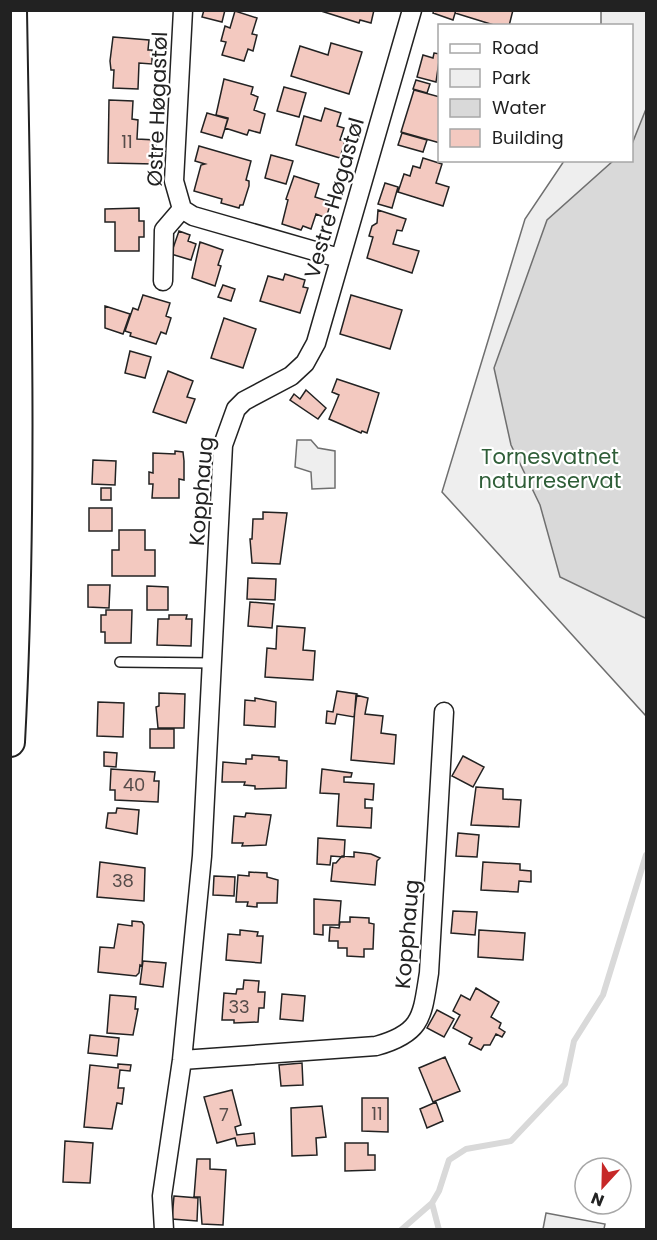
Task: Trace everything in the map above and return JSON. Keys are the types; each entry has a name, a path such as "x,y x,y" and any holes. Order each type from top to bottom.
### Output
{"main road":[{"path":"10,742 17,538 18,349 12,10"}],"street":[{"name":"Østre Høgastøl","path":"183,10 174,182 182,208 193,216 339,258"},
{"name":"Vestre Høgastøl","path":"277,383 291,376 305,363 316,343 412,10"},
{"name":"Østre Høgastøl","path":"163,281 164,230 182,208"},
{"name":"Kopphaug","path":"164,1230 162,1196 182,1060 202,856 214,663 223,445 236,409 244,401 277,383"},
{"name":"Kopphaug","path":"182,1060 376,1046 400,1040 415,1026 423,1006 429,973 444,712"}],"lane":[{"path":"120,662 214,663"}],"green space":[{"name":"Tornesvatnet naturreservat","path":"601,11 646,11 646,716 442,492 525,219 563,162 633,162 633,24 601,24"},
{"path":"297,440 311,440 318,448 335,451 335,488 312,489 311,472 295,467"},
{"path":"546,1213 605,1224 604,1229 543,1229"}],"water":[{"name":"Tornesvatnet naturreservat","path":"646,109 646,618 560,577 540,505 511,445 494,368 547,220 612,162 633,162 633,142"}],"building":[{"path":"204,10 225,10 222,22 202,17"},
{"path":"374,10 371,23 360,20 359,23 321,11"},
{"path":"434,10 456,10 453,20 433,13"},
{"path":"456,10 513,10 510,24 491,24 455,13"},
{"path":"235,11 257,18 252,34 257,35 253,51 248,49 244,61 222,55 226,42 221,41 225,26 230,28"},
{"path":"113,37 149,40 148,50 152,50 152,64 139,63 138,89 113,88 114,70 111,70 110,61"},
{"path":"331,43 362,52 349,94 291,76 300,46 328,55"},
{"path":"434,53 438,54 436,82 417,77 423,55 433,58"},
{"path":"224,79 253,87 251,94 258,97 254,110 265,114 260,133 249,130 247,135 225,128 228,118 216,115"},
{"path":"416,80 430,84 427,93 413,89"},
{"path":"284,87 306,93 299,117 277,111"},
{"path":"414,90 438,96 438,142 401,132"},
{"path":"109,100 133,101 132,119 138,120 137,139 156,140 155,164 108,163"},
{"path":"325,108 341,113 337,126 344,128 340,140 345,141 340,158 296,145 304,116 321,121"},
{"path":"207,113 228,119 222,138 201,132"},
{"path":"402,133 427,140 423,152 398,145"},
{"path":"199,146 251,161 246,180 249,181 249,186 243,205 239,208 221,203 222,199 194,191 201,165 205,164 195,161"},
{"path":"271,155 293,161 286,184 265,178"},
{"path":"423,158 442,164 436,183 449,187 443,206 398,192 404,174 410,176 413,166 420,168"},
{"path":"294,176 319,184 315,197 331,202 326,218 316,214 311,229 303,226 301,230 282,224 288,200 286,199"},
{"path":"385,183 398,187 392,208 378,204"},
{"path":"139,208 139,221 144,221 144,237 139,237 139,251 115,251 115,222 105,222 105,209"},
{"path":"378,210 406,219 402,231 397,230 393,244 419,251 412,273 367,258 373,237 369,236 372,226 377,223"},
{"path":"179,231 190,235 188,241 196,244 191,260 171,254"},
{"path":"200,242 223,250 215,286 192,278"},
{"path":"285,274 305,280 303,287 308,288 300,313 260,301 268,276 283,280"},
{"path":"223,285 235,289 231,301 218,297"},
{"path":"143,295 170,303 166,316 171,318 166,334 161,332 156,344 130,336 131,333 125,331 133,308 138,310"},
{"path":"351,295 402,310 390,349 340,334"},
{"path":"105,306 130,314 123,334 105,328"},
{"path":"224,318 256,329 243,368 211,358"},
{"path":"130,351 151,357 145,378 125,373"},
{"path":"168,371 193,381 187,397 195,399 186,423 153,412"},
{"path":"337,379 379,393 367,433 362,431 361,433 329,419 339,395 332,392"},
{"path":"306,390 326,408 318,419 290,400 294,394 300,399"},
{"path":"175,451 183,452 184,461 184,480 179,479 179,498 152,498 153,484 149,484 149,472 153,473 153,453 175,454"},
{"path":"93,460 116,461 115,485 92,484"},
{"path":"101,488 111,488 111,500 101,500"},
{"path":"89,508 112,508 112,531 89,531"},
{"path":"263,512 287,513 280,564 252,563 250,539 252,539 253,519 263,519"},
{"path":"119,530 145,530 145,550 155,550 155,576 112,576 112,550 119,550"},
{"path":"248,578 276,579 275,600 247,599"},
{"path":"88,585 110,585 109,608 88,607"},
{"path":"147,586 168,587 168,610 147,610"},
{"path":"250,602 274,604 272,628 248,626"},
{"path":"106,610 132,610 131,643 105,643 105,632 101,632 101,615 106,615"},
{"path":"169,615 187,615 186,619 192,619 191,646 157,645 158,619 169,619"},
{"path":"277,626 305,628 303,650 315,651 313,680 265,677 267,648 276,649"},
{"path":"337,691 357,694 354,717 337,714 335,724 326,723 327,711 333,712"},
{"path":"159,693 185,694 184,728 158,728 156,707 159,706"},
{"path":"356,695 368,698 365,714 383,716 381,733 396,735 394,764 351,760"},
{"path":"255,698 276,702 275,727 244,725 245,700 255,701"},
{"path":"98,702 124,703 123,737 97,736"},
{"path":"150,729 174,729 174,748 150,748"},
{"path":"104,752 117,753 116,767 104,766"},
{"path":"252,755 279,757 279,760 287,761 286,788 255,789 255,786 244,785 245,782 222,782 223,762 246,764 246,759 252,759"},
{"path":"463,756 484,767 473,787 452,776"},
{"path":"111,769 155,772 154,781 159,781 158,802 115,800 115,790 110,790"},
{"path":"322,769 352,773 351,777 344,777 344,782 374,784 373,800 365,799 365,808 372,808 371,828 337,826 339,794 320,793"},
{"path":"476,787 503,789 503,799 521,800 519,827 471,825"},
{"path":"117,808 139,810 137,834 106,828 108,813 116,813"},
{"path":"246,813 271,815 266,845 242,846 243,843 232,843 234,816 245,817"},
{"path":"458,833 479,835 477,857 456,856"},
{"path":"318,838 345,840 344,857 331,856 330,865 317,864"},
{"path":"354,852 371,854 380,858 377,861 375,885 331,881 333,863 336,863 342,856 354,857"},
{"path":"100,862 145,868 144,901 97,897"},
{"path":"483,862 520,864 520,870 531,871 531,882 519,881 518,892 481,890"},
{"path":"249,872 267,873 267,877 278,880 277,903 257,903 257,907 247,906 248,902 236,902 238,875 249,876"},
{"path":"214,876 235,877 234,896 213,895"},
{"path":"314,899 341,901 339,925 323,925 323,935 314,934"},
{"path":"453,911 477,912 475,935 451,933"},
{"path":"350,917 369,918 369,923 374,924 373,949 364,949 364,957 347,956 347,948 338,948 338,941 329,941 330,927 339,928 340,922 350,922"},
{"path":"132,921 142,922 144,925 142,966 140,965 139,973 136,976 98,972 100,947 114,948 118,924 132,926"},
{"path":"240,930 258,932 257,936 263,936 261,963 226,960 228,934 240,935"},
{"path":"479,930 525,933 523,960 478,957"},
{"path":"143,961 166,963 163,987 140,984"},
{"path":"244,980 259,981 258,992 265,992 264,1008 259,1008 258,1022 234,1023 234,1020 222,1020 224,993 236,994 237,989 243,989"},
{"path":"476,988 499,1002 491,1017 501,1023 499,1028 505,1032 502,1037 496,1034 490,1045 484,1045 481,1050 469,1044 472,1038 453,1028 460,1015 453,1011 461,995 470,1000"},
{"path":"282,994 305,996 303,1021 280,1019"},
{"path":"110,995 136,997 135,1009 138,1009 133,1035 107,1033"},
{"path":"437,1010 454,1019 444,1037 427,1028"},
{"path":"90,1035 119,1038 117,1056 88,1053"},
{"path":"445,1057 460,1091 433,1102 419,1068"},
{"path":"302,1063 303,1085 281,1086 279,1065"},
{"path":"118,1064 131,1065 130,1071 120,1070 118,1088 124,1088 122,1104 117,1103 112,1129 84,1127 90,1065 118,1068"},
{"path":"232,1090 241,1125 235,1127 237,1135 254,1133 255,1144 237,1146 235,1138 217,1143 204,1097"},
{"path":"362,1098 388,1098 388,1132 362,1131"},
{"path":"436,1102 443,1121 427,1128 420,1109"},
{"path":"322,1106 326,1137 316,1138 317,1155 292,1156 291,1108"},
{"path":"65,1141 93,1143 90,1183 63,1182"},
{"path":"345,1143 368,1143 368,1155 375,1155 375,1170 345,1171"},
{"path":"197,1159 210,1159 210,1169 226,1170 223,1225 202,1224 200,1197 194,1197"},
{"path":"174,1196 198,1198 197,1221 172,1219"}],"waterway":[{"path":"401,1230 432,1203 439,1191 449,1160 466,1149 511,1141 565,1084 574,1041 603,995 646,855"},
{"path":"432,1203 439,1230"}]}
